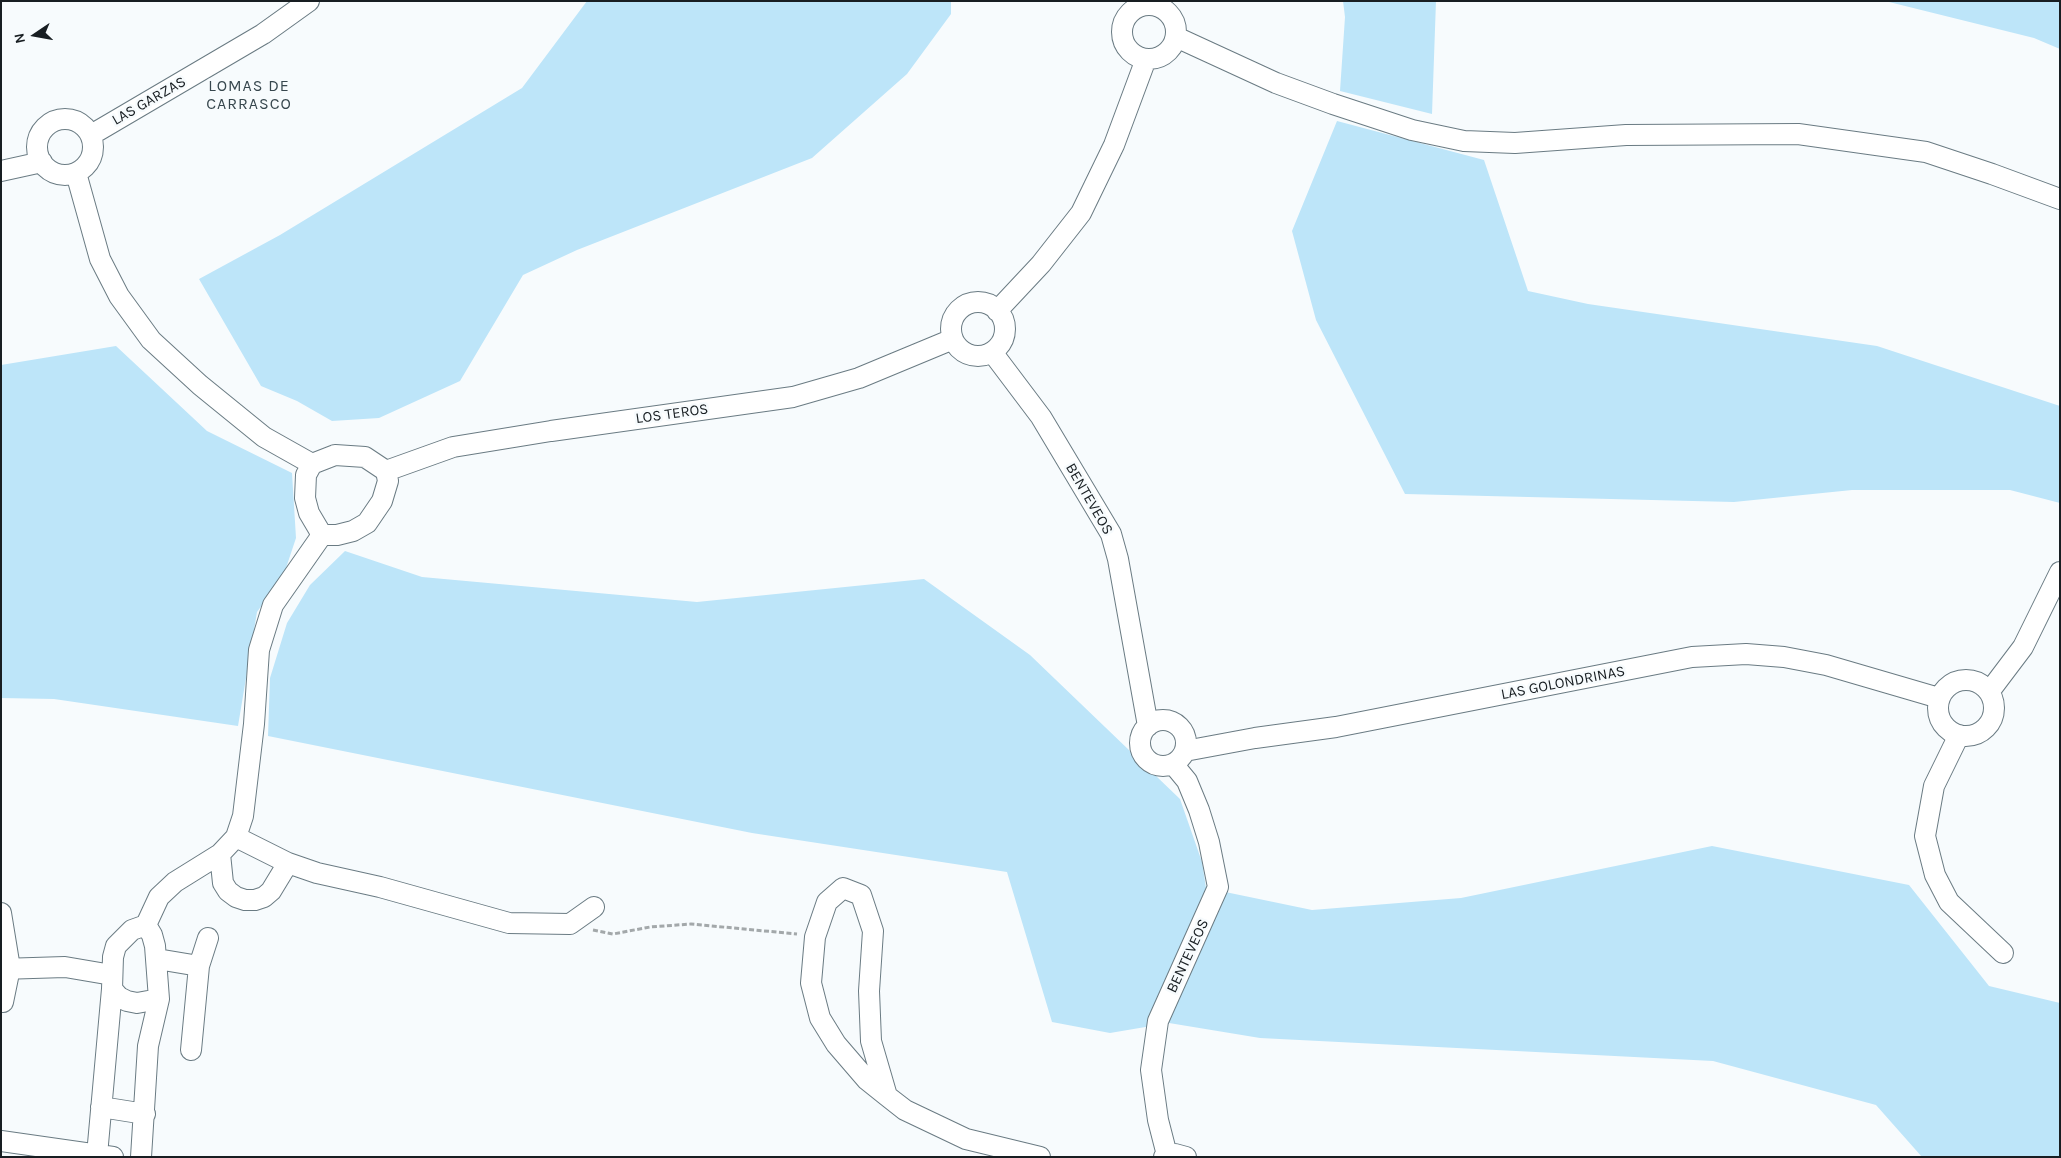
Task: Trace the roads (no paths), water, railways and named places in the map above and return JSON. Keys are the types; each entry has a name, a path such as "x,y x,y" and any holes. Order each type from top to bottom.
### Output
{"street":[{"name":"LAS GARZAS","path":"90,135 263,34 308,1"},
{"path":"1145,3 1153,5 1168,13 1176,28 1176,37 1168,51 1162,56 1146,59 1138,57 1131,52 1123,37 1125,20 1130,13 1145,3"},
{"path":"1176,37 1276,83 1333,104 1412,130 1464,141 1515,143 1626,135 1798,134 1926,152 2060,199"},
{"path":"998,312 1041,264 1081,213 1114,145 1146,59"},
{"path":"60,120 78,122 90,135 93,153 84,168 76,173 57,174 48,169 38,154 40,136 52,122 60,120"},
{"path":"1,171 42,162"},
{"path":"76,173 100,259 118,296 152,340 200,385 264,437 312,464"},
{"path":"983,303 998,312 1004,328 1003,337 999,346 992,352 985,355 970,355 957,346 953,339 952,323 955,315 967,305 983,303"},
{"name":"LOS TEROS","path":"386,471 453,447 551,431 793,397 859,378 953,339"},
{"name":"BENTEVEOS","path":"992,352 1041,417 1111,534 1118,559 1148,726"},
{"path":"335,455 365,457 386,471 388,481 386,491 382,501 367,523 353,531 337,535 322,535 309,513 305,498 306,475 312,464 335,455"},
{"path":"1,1141 105,1156 101,1107 112,982 112,957 116,946 132,930 146,925 159,897 175,882 220,854 236,837 243,816 259,650 273,605 322,535"},
{"path":"1989,692 2023,647 2060,572"},
{"name":"LAS GOLONDRINAS","path":"1179,758 1255,738 1374,720 1692,657 1746,654 1784,657 1826,665 1939,698"},
{"path":"1958,680 1976,681 1989,692 1994,710 1986,728 1969,736 1959,735 1943,725 1939,717 1938,707 1939,698 1944,690 1958,680"},
{"name":"BENTEVEOS","path":"1172,1156 1158,1120 1151,1070 1158,1020 1218,887 1209,842 1179,758 1185,736 1176,725 1162,720 1148,726 1144,732 1141,746 1146,759 1159,766 1179,758"},
{"path":"1959,735 1934,786 1925,836 1934,875 1950,902 2003,953"},
{"path":"236,837 288,863 317,873 380,887 509,923 570,924 594,906"},
{"path":"220,854 223,883 228,891 236,897 245,900 255,900 271,890 288,863"},
{"path":"887,1096 871,1041 869,991 873,930 861,895 843,888 827,902 815,937 811,983 820,1018 836,1044 867,1080 887,1096 905,1110 966,1140 1040,1157"},
{"path":"1,913 6,969 4,1002"},
{"path":"141,1157 148,1046 159,999 157,958 152,935 146,925"},
{"path":"191,1050 199,966 208,938"},
{"path":"157,958 199,966"},
{"path":"6,969 65,967 112,982 119,997 127,1001 137,1003 159,999"},
{"path":"101,1107 145,1114"}],"district":[{"name":"LOMAS DE CARRASCO","path":"249,95"}]}
